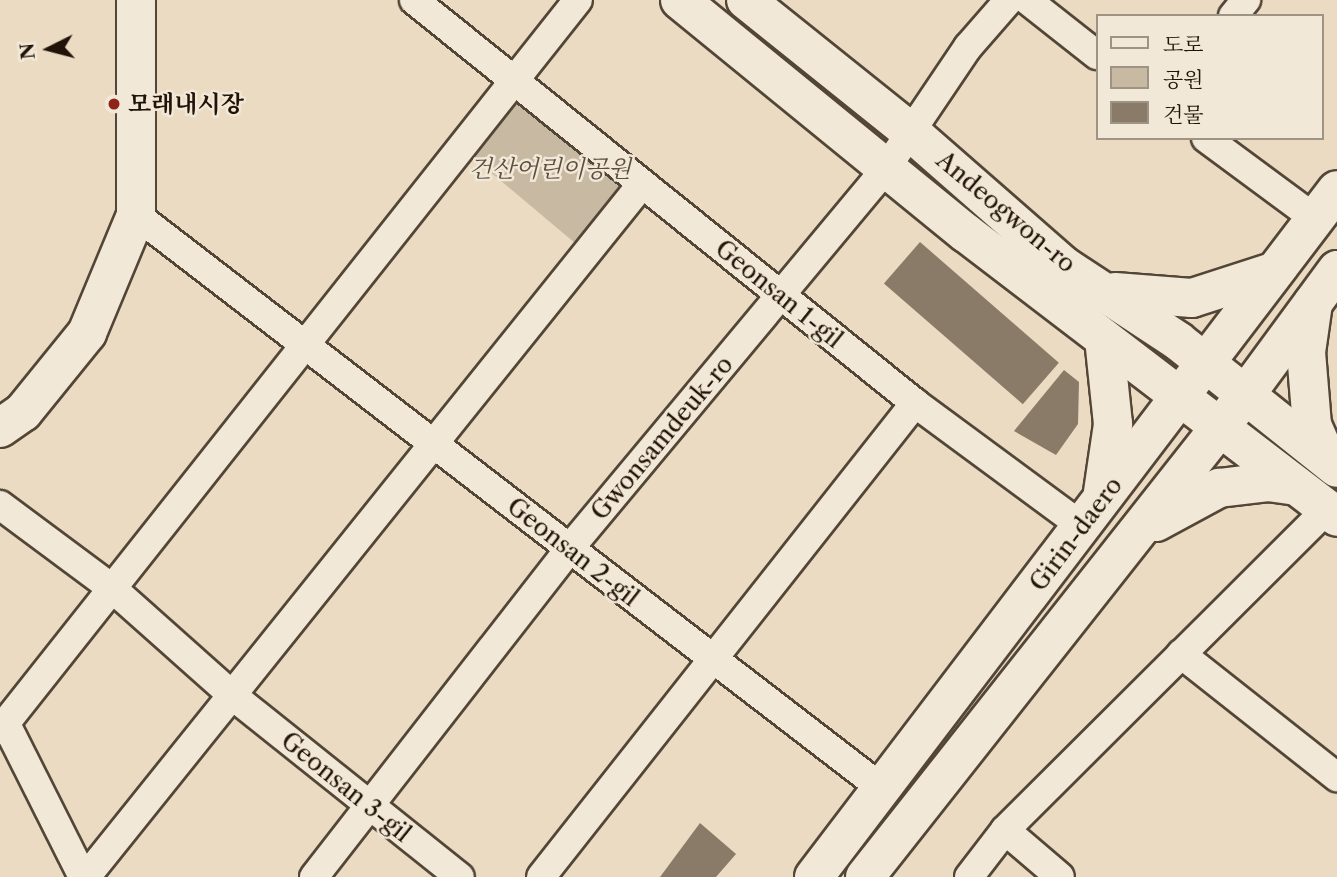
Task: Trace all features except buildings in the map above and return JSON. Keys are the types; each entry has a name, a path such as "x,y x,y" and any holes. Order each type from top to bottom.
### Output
{"street":[{"path":"0,428 23,412 87,333 135,215 136,0"},
{"name":"Geonsan 1-gil","path":"414,0 915,403 1092,513"},
{"path":"578,0 4,728 85,877 642,184"},
{"name":"Andeogwon-ro","path":"680,0 1104,339 1331,514"},
{"name":"Andeogwon-ro","path":"746,0 913,134 1064,266 1109,291 1207,363 1332,463"},
{"name":"Gwonsamdeuk-ro","path":"314,877 569,549 887,167 913,134 968,47 1009,0"},
{"path":"1027,0 1096,54"},
{"path":"1235,14 1246,0"},
{"path":"1210,140 1326,204"},
{"name":"Girin-daero","path":"814,877 884,790 1207,363 1272,272 1326,204"},
{"name":"Geonsan 2-gil","path":"135,215 884,790"},
{"name":"Girin-daero","path":"865,877 1246,394 1337,270"},
{"path":"1109,291 1192,298 1272,272"},
{"path":"1314,299 1306,352 1312,425 1332,463"},
{"path":"1092,513 1113,424 1104,339"},
{"path":"541,877 915,403"},
{"path":"1136,534 1203,493 1268,482 1295,486"},
{"name":"Geonsan 3-gil","path":"0,505 113,589 233,696 460,877"},
{"path":"969,877 1005,830 1181,654 1331,514"},
{"path":"1181,654 1337,777"},
{"path":"1005,830 1060,877"}],"green space":[{"name":"건산어린이공원","path":"521,92 627,181 575,243 469,154"}],"place":[{"name":"모래내시장","path":"114,104"}]}
